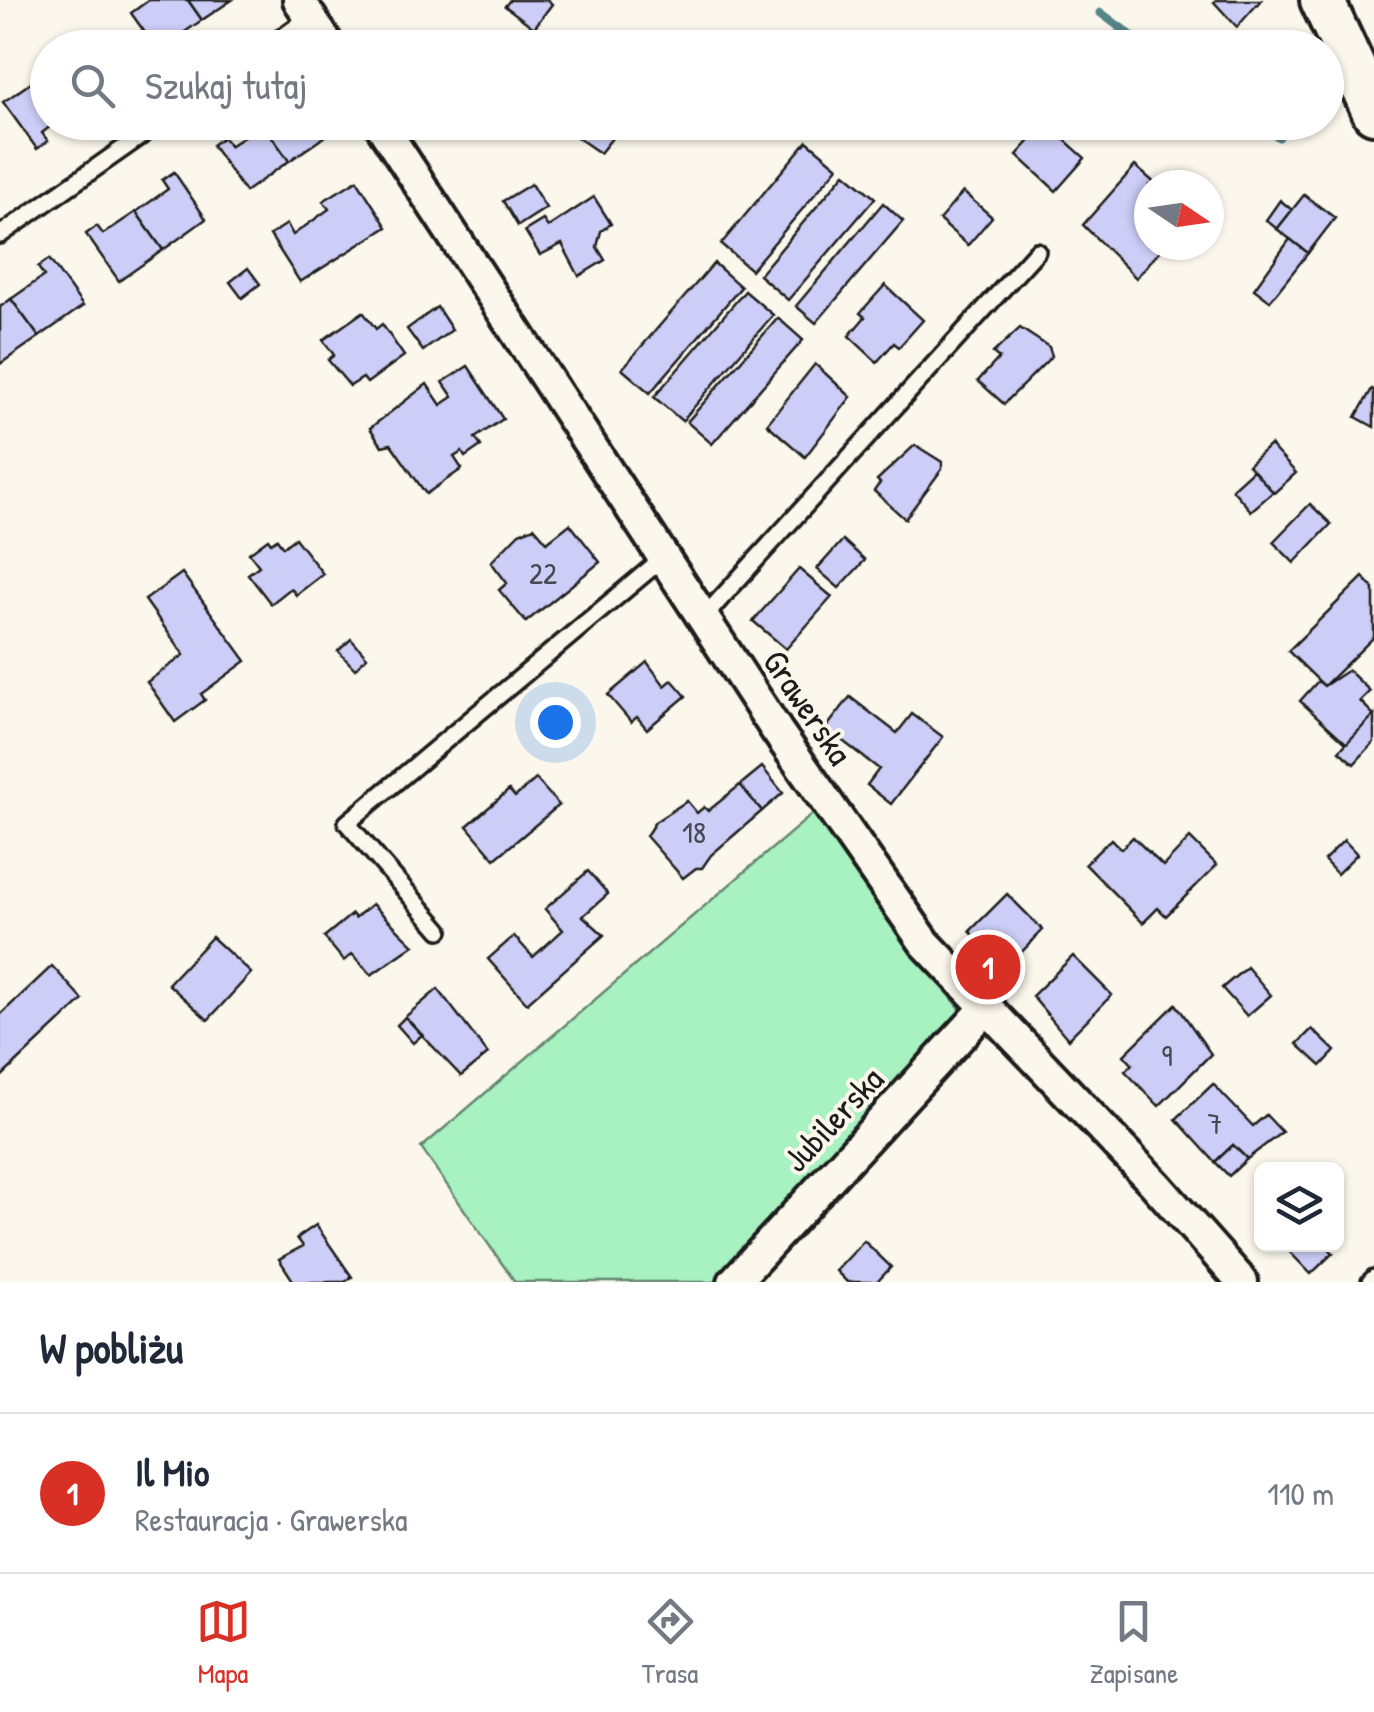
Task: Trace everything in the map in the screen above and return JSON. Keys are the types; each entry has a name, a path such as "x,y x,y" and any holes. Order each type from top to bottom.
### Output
{"street":[{"path":"1322,0 1336,30"},
{"path":"305,8 319,30"},
{"path":"1344,47 1374,112"},
{"name":"Grawerska","path":"391,140 703,618 925,943 1242,1282"},
{"name":"Jubilerska","path":"734,1282 987,1008"}],"lane":[{"path":"285,30 305,8"},
{"path":"0,236 136,140"},
{"path":"703,618 1037,250"},
{"path":"440,930 347,823 664,558"}],"green space":[{"path":"816,811 899,933 963,1012 715,1282 515,1282 421,1148"}],"building":[{"path":"149,0 188,0 202,20 188,30 143,30 131,13"},
{"path":"188,0 232,0 202,20"},
{"path":"510,0 548,0 552,4 534,28 505,6"},
{"path":"1216,0 1261,0 1237,27 1214,2"},
{"path":"30,83 30,139 3,102"},
{"path":"30,140 47,140 48,141 37,149"},
{"path":"225,140 230,146 238,140 274,140 289,161 245,192 212,145"},
{"path":"274,140 320,140 289,161"},
{"path":"581,140 610,140 600,153"},
{"path":"1031,140 1065,140 1085,158 1056,191 1017,155"},
{"path":"807,141 838,167 751,270 721,244"},
{"path":"1135,166 1140,170 1134,170 1134,260 1152,260 1136,278 1083,225"},
{"path":"174,172 206,219 163,250 136,212 168,189 162,180"},
{"path":"845,173 875,198 788,300 759,275"},
{"path":"357,180 387,227 300,282 270,235 287,224 293,235 329,209 323,201"},
{"path":"531,184 546,208 518,226 503,201"},
{"path":"963,192 992,217 968,245 939,220"},
{"path":"1304,195 1335,218 1308,253 1277,229"},
{"path":"594,197 611,224 601,231 597,247 605,260 579,276 562,244 540,255 525,231 543,220 548,227"},
{"path":"1280,200 1292,210 1277,229 1266,220"},
{"path":"883,203 903,221 816,323 796,306"},
{"path":"136,212 163,250 119,281 86,234 97,226 103,234"},
{"path":"1290,239 1308,253 1270,301 1254,289"},
{"path":"49,259 83,306 39,337 11,299 44,276 38,267"},
{"path":"714,263 741,287 650,393 622,369"},
{"path":"248,268 260,284 242,298 230,282"},
{"path":"885,285 923,320 899,347 894,343 877,362 849,336 865,317 860,313"},
{"path":"745,291 773,315 682,421 654,397"},
{"path":"11,299 39,337 0,364 0,307"},
{"path":"437,307 452,330 423,351 407,329"},
{"path":"363,312 376,329 382,324 404,356 367,383 363,378 350,386 328,360 334,355 323,340"},
{"path":"778,318 803,340 712,444 687,422"},
{"path":"1020,328 1049,347 1052,356 1004,404 978,381 999,358 993,353"},
{"path":"815,364 851,397 805,457 767,424"},
{"path":"468,366 503,419 475,438 481,446 465,457 462,452 454,457 462,469 426,494 391,444 382,446 370,428 427,384 441,405 453,397 443,382"},
{"path":"1374,390 1374,427 1356,417"},
{"path":"915,445 942,462 942,469 905,519 874,491 880,483 877,480"},
{"path":"1270,445 1296,473 1274,493 1248,465"},
{"path":"1253,470 1273,492 1251,511 1232,489"},
{"path":"1310,504 1331,524 1294,563 1273,542"},
{"path":"570,524 600,562 526,622 499,590 507,583 491,562 519,533 534,527 547,542"},
{"path":"295,538 323,574 296,595 291,588 271,604 248,574 259,566 249,553 268,539 271,543 277,539 283,547"},
{"path":"843,540 865,560 839,588 817,569"},
{"path":"799,569 832,597 786,649 753,621"},
{"path":"182,573 246,661 201,694 205,700 175,722 147,682 184,655 145,600"},
{"path":"1363,577 1374,589 1374,637 1324,686 1288,651"},
{"path":"351,639 367,657 355,669 338,651"},
{"path":"647,662 665,686 672,680 686,696 647,729 637,717 631,722 608,695"},
{"path":"1348,670 1370,691 1360,701 1374,715 1347,744 1300,701 1318,681 1324,686"},
{"path":"850,697 897,733 912,714 943,737 891,804 867,785 879,769 826,728"},
{"path":"1374,715 1374,742 1354,764 1339,751"},
{"path":"762,767 783,793 762,811 740,785"},
{"path":"536,779 559,805 495,859 467,826 509,790 515,797"},
{"path":"740,785 762,811 711,855 702,868 683,878 646,836 655,822 687,801 697,813 704,807 708,811"},
{"path":"1133,837 1163,866 1190,838 1217,865 1166,916 1158,908 1143,923 1085,864 1111,839 1121,849"},
{"path":"1344,840 1357,854 1337,874 1324,860"},
{"path":"588,871 608,894 583,916 604,935 527,1003 488,959 514,936 533,957 563,930 545,909"},
{"path":"1007,894 1043,930 1004,970 970,931"},
{"path":"372,904 414,945 371,975 352,954 344,961 324,937 352,914 355,918"},
{"path":"212,937 251,973 208,1020 168,984"},
{"path":"1073,956 1112,995 1068,1039 1032,996"},
{"path":"52,966 83,1000 0,1078 0,1015"},
{"path":"1247,967 1271,995 1247,1016 1222,988"},
{"path":"438,989 488,1054 461,1076 405,1017"},
{"path":"1176,1004 1211,1054 1159,1106 1125,1071 1132,1064 1124,1055"},
{"path":"405,1017 422,1035 413,1043 397,1025"},
{"path":"1312,1029 1335,1051 1321,1066 1297,1044"},
{"path":"1213,1084 1253,1126 1266,1115 1282,1132 1247,1159 1233,1145 1215,1162 1176,1119"},
{"path":"1233,1145 1247,1159 1229,1176 1215,1162"},
{"path":"316,1225 352,1277 345,1282 294,1282 279,1259 303,1246 297,1238"},
{"path":"864,1241 891,1267 877,1282 847,1282 836,1271"},
{"path":"1290,1252 1332,1252 1311,1274"}],"waterway":[{"path":"1101,13 1124,30"}],"place":[{"name":"Il Mio","path":"988,967"}]}
